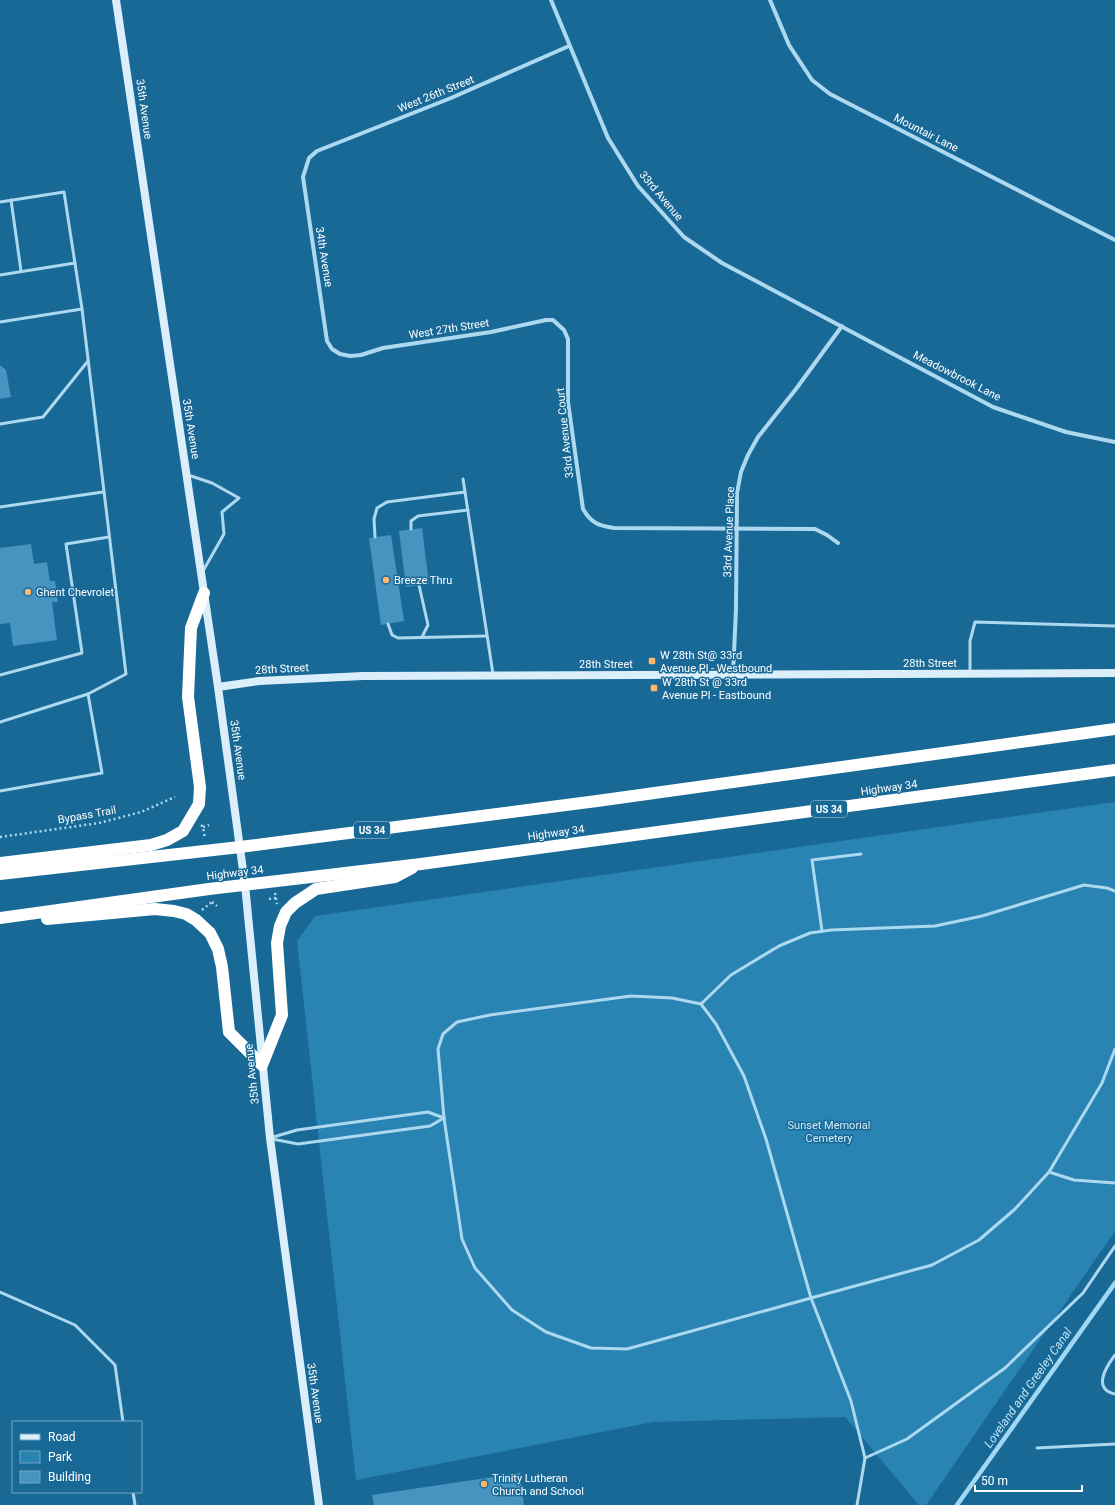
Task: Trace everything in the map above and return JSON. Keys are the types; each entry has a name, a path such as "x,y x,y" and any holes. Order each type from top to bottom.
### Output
{"highway":[{"path":"0,863 151,845 167,840 183,831 199,804 200,786 188,697 191,628 204,593"},
{"name":"US 34","path":"0,874 240,847 605,800 1115,729"},
{"name":"Highway 34","path":"0,918 245,885 420,864 1115,770"},
{"path":"0,924 155,909 174,910 186,914 196,920 210,933 218,950 222,967 229,1032 262,1065 282,1015 276,943 280,926 286,912 295,903 316,889 395,877 420,864"}],"main road":[{"name":"35th Avenue","path":"116,0 187,474 240,847 270,1138 319,1505"},
{"name":"28th Street","path":"218,687 259,681 363,676 1115,673"}],"street":[{"name":"33rd Avenue","path":"551,0 608,138 638,186 684,237 722,263 842,326"},
{"name":"Mountair Lane","path":"770,0 789,45 812,80 830,94 1115,240"},
{"name":"West 26th Street","path":"309,158 317,151 451,98 569,46"},
{"name":"34th Avenue","path":"309,158 303,178 327,341 332,349 340,354"},
{"name":"West 27th Street","path":"340,354 350,356 361,355 383,348 491,332 546,320 553,320 559,324"},
{"name":"33rd Avenue Court","path":"559,324 568,339 568,402 583,509 588,518 602,526 614,528 736,529"},
{"name":"Meadowbrook Lane","path":"842,326 993,407 1066,432 1115,442"},
{"name":"33rd Avenue Place","path":"733,674 736,609 737,492 741,472 758,437 796,389 842,326"},
{"path":"736,529 815,529 838,543"}],"lane":[{"path":"0,202 64,192 82,309 126,674 88,694 0,722"},
{"path":"11,200 21,272"},
{"path":"0,275 75,263"},
{"path":"0,322 82,309"},
{"path":"0,424 43,417 88,361"},
{"path":"187,474 212,483 239,498 222,512 224,534 201,574"},
{"path":"463,479 493,676"},
{"path":"0,507 103,492"},
{"path":"375,537 374,518 377,508 387,502 465,492"},
{"path":"411,529 411,521 418,516 468,510"},
{"path":"0,675 82,653 66,544 109,537"},
{"path":"419,585 428,625 422,637"},
{"path":"970,674 970,642 975,622 1115,626"},
{"path":"388,624 392,635 398,638 487,636"},
{"path":"0,791 102,773 88,694"},
{"path":"822,931 812,860 861,854"},
{"path":"700,1004 731,975 773,950 810,933 822,931 935,926 982,916 1084,885 1107,888 1115,891"},
{"path":"857,1505 865,1458 851,1401 811,1298 766,1139 744,1076 716,1024 700,1004 672,998 631,996 490,1015 457,1022 443,1034 438,1049 444,1118 462,1239 475,1268 512,1310 546,1332 591,1348 627,1349 811,1298 932,1265 979,1240 1015,1209 1049,1172 1102,1082 1115,1049"},
{"path":"270,1138 297,1130 428,1112 444,1118"},
{"path":"270,1138 298,1144 430,1126 444,1118"},
{"path":"1049,1172 1074,1180 1115,1183"},
{"path":"865,1458 907,1439 1005,1368 1083,1293 1115,1246"},
{"path":"0,1292 75,1325 115,1365 123,1421"},
{"path":"1115,1355 1104,1370 1103,1376 1104,1387 1108,1392 1115,1394"},
{"path":"1037,1448 1115,1444"},
{"path":"133,1493 135,1505"}],"path":[{"name":"Bypass Trail","path":"0,836 99,823 141,812 174,797"},
{"path":"199,823 203,827 205,839"},
{"path":"203,827 209,825"},
{"path":"269,899 276,898"},
{"path":"197,912 213,902"}],"green space":[{"name":"Sunset Memorial Cemetery","path":"1115,802 1115,1231 926,1505 919,1505 845,1417 653,1422 356,1480 297,941 315,916"}],"building":[{"path":"0,365 6,370 11,397 0,399"},
{"path":"422,528 429,584 406,587 399,531"},
{"name":"Breeze Thru","path":"391,535 404,621 381,625 369,538"},
{"name":"Ghent Chevrolet","path":"31,544 34,564 47,562 50,581 55,581 58,602 52,602 57,640 13,646 10,623 0,624 0,548"},
{"name":"Trinity Lutheran Church and School","path":"520,1473 524,1505 374,1505 372,1495"}],"waterway":[{"name":"Loveland and Greeley Canal","path":"957,1505 1115,1283"}],"place":[{"name":"Breeze Thru","path":"386,580"},
{"name":"Ghent Chevrolet","path":"28,592"},
{"name":"W 28th St@ 33rd Avenue Pl - Westbound","path":"652,661"},
{"name":"W 28th St @ 33rd Avenue Pl - Eastbound","path":"654,688"},
{"name":"Trinity Lutheran Church and School","path":"484,1484"}]}
